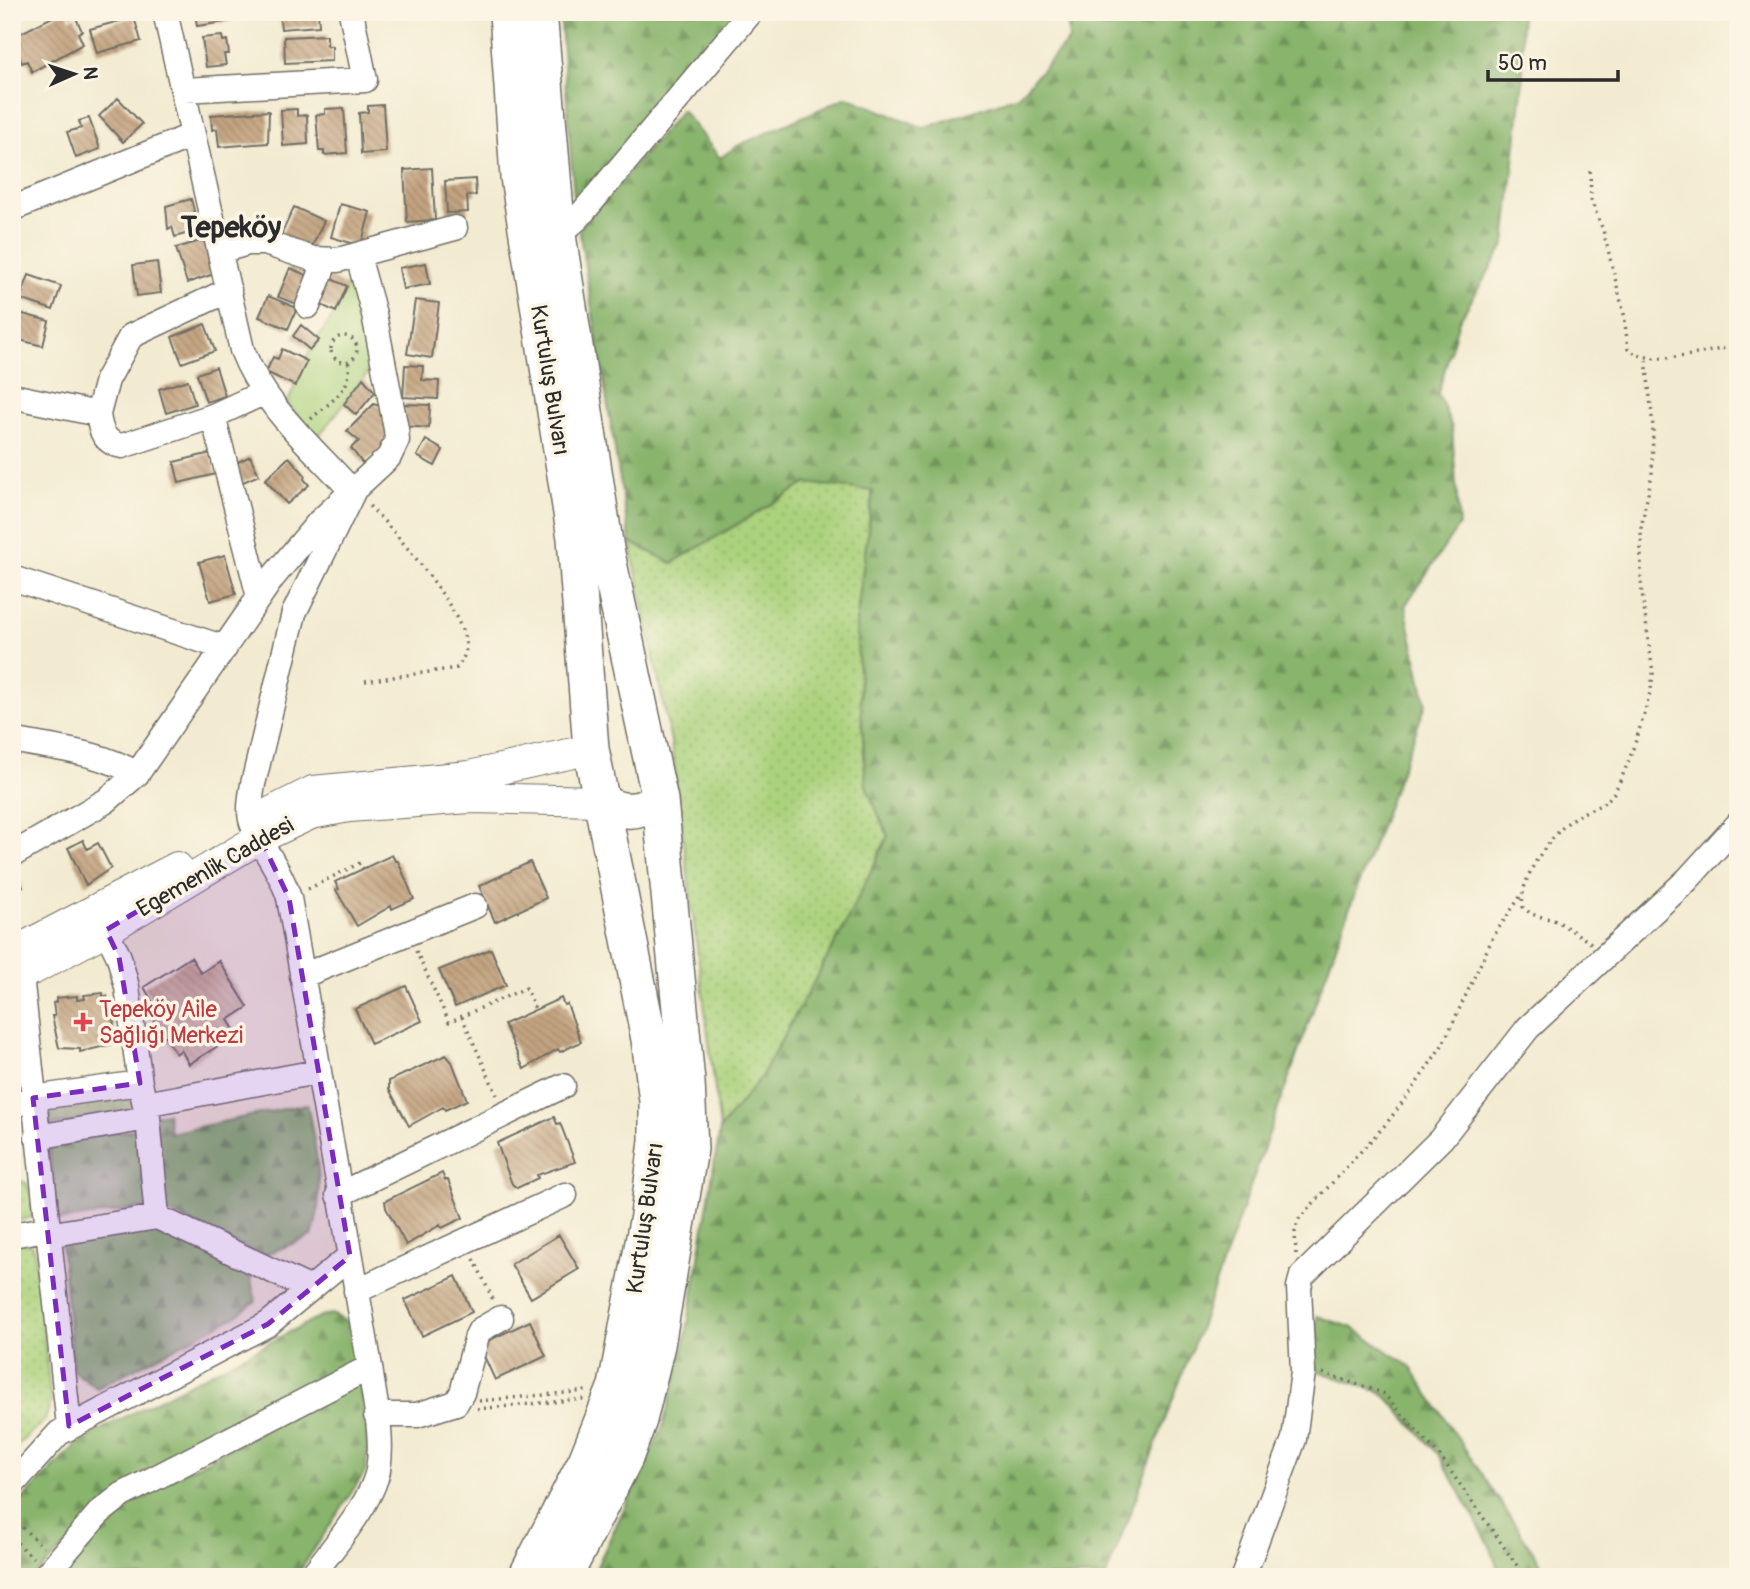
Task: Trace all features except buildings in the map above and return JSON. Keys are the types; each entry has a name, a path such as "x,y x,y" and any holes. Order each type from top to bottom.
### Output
{"highway":[{"name":"Kurtuluş Bulvarı","path":"507,12 518,177 575,538 591,749"},
{"name":"Kurtuluş Bulvarı","path":"539,12 558,235 606,549 649,741"},
{"path":"622,734 649,741 660,800 638,811 626,811 600,801 591,749 601,740 622,734"},
{"name":"Kurtuluş Bulvarı","path":"564,1577 625,1458 639,1420 657,1345 690,1150 687,1082 660,800"},
{"name":"Kurtuluş Bulvarı","path":"526,1577 592,1449 616,1386 655,1177 657,1101 649,1039 600,801"}],"main road":[{"name":"Egemenlik Caddesi","path":"15,968 106,930 313,791 469,776 591,749"},
{"name":"Egemenlik Caddesi","path":"15,968 195,858 256,831 295,819 349,807 496,797 600,801"}],"street":[{"path":"165,12 242,350 263,393 354,492"},
{"path":"184,90 365,80 351,12"},
{"path":"558,235 578,218 751,12"},
{"path":"12,209 193,135"},
{"path":"220,251 248,243 265,243 326,260 358,256 455,228"},
{"path":"12,855 106,801 137,774 259,597 319,522 389,457 397,440 374,314 358,256"},
{"path":"308,306 326,260"},
{"path":"229,290 131,336 107,380 98,414 103,436 114,445 122,446 213,416 263,393"},
{"path":"12,396 98,414"},
{"path":"213,416 259,597"},
{"path":"311,1577 374,1484 379,1457 376,1415 289,898 276,864 256,831 253,784 295,613 354,492"},
{"path":"12,578 225,648"},
{"path":"12,740 80,751 120,764 137,774"},
{"path":"1243,1577 1294,1439 1301,1400 1299,1287 1302,1276 1441,1139 1528,1028 1687,880 1738,824"},
{"path":"302,976 475,906"},
{"path":"106,930 119,957 127,987 144,1101 157,1217"},
{"path":"15,968 23,1102 37,1137 69,1426"},
{"path":"23,1102 144,1101 317,1072"},
{"path":"338,1195 563,1086"},
{"path":"37,1137 144,1101"},
{"path":"356,1291 565,1195"},
{"path":"12,1234 157,1217 309,1288"},
{"path":"12,1485 52,1440 69,1426 268,1324 350,1256"},
{"path":"376,1415 417,1415 461,1407 462,1393 477,1336 480,1330 501,1318"},
{"path":"50,1570 99,1513 122,1495 369,1367"}],"path":[{"path":"1590,171 1591,200 1603,230 1625,314 1628,349 1638,357 1646,358 1738,346"},
{"path":"341,337 353,339 357,347 355,355 348,361 338,360 332,354 334,341 341,337"},
{"path":"1302,1276 1294,1245 1299,1219 1386,1124 1443,1044 1494,934 1521,896 1537,862 1561,830 1573,819 1603,806 1615,791 1651,689 1653,673 1641,576 1641,528 1652,474 1653,439 1646,358"},
{"path":"297,431 344,390 350,379 348,361"},
{"path":"354,492 398,535 462,627 466,646 457,668 432,674 365,681"},
{"path":"289,898 360,863 363,869"},
{"path":"1521,896 1523,907 1531,914 1557,921 1577,932 1605,957"},
{"path":"408,933 449,1022 526,988 535,1009"},
{"path":"462,1017 505,1114"},
{"path":"465,1241 501,1318"},
{"path":"1302,1364 1383,1393 1440,1457 1525,1577"},
{"path":"461,1407 595,1391"},
{"path":"461,1407 593,1398"},
{"path":"12,1518 50,1570"},
{"path":"12,1538 50,1570"}],"highlighted area":[{"path":"260,838 289,898 350,1256 268,1324 69,1426 33,1098 140,1083 119,957 106,930"}],"green space":[{"path":"560,12 738,12 575,210"},
{"path":"1067,12 1521,12 1523,80 1505,244 1459,321 1438,393 1452,428 1459,525 1405,606 1426,704 1347,915 1200,1327 1106,1577 592,1577 663,1426 686,1337 720,1129 761,1077 841,933 888,836 866,786 856,624 873,491 807,483 672,563 630,542 579,229 682,110 720,158 737,146 847,97 924,128 1018,96 1069,40"},
{"path":"351,276 359,295 374,365 317,438 287,404 310,350 336,312"},
{"path":"807,483 873,490 856,624 866,786 888,836 841,933 761,1077 720,1129 671,741 630,542 672,562"},
{"path":"131,1091 134,1112 47,1126 44,1105"},
{"path":"307,1104 319,1187 312,1236 262,1256 165,1211 154,1115 167,1113 170,1133"},
{"path":"142,1128 150,1207 57,1221 49,1143"},
{"path":"12,1179 27,1183 32,1200 32,1217 12,1223"},
{"path":"159,1229 248,1268 256,1301 234,1317 97,1388 73,1371 61,1243"},
{"path":"12,1244 30,1244 34,1249 51,1402 45,1420 12,1450"},
{"path":"332,1314 347,1322 356,1367 137,1478 33,1577 12,1577 12,1510 75,1446 105,1427 321,1316"},
{"path":"1317,1316 1353,1328 1410,1366 1550,1577 1501,1577 1490,1546 1440,1456 1383,1393 1312,1369"},
{"path":"360,1380 368,1451 365,1472 296,1577 70,1577 62,1567 110,1511"}],"place":[{"name":"Tepeköy Aile Sağlığı Merkezi","path":"83,1022"}],"district":[{"name":"Tepeköy","path":"231,227"}]}
